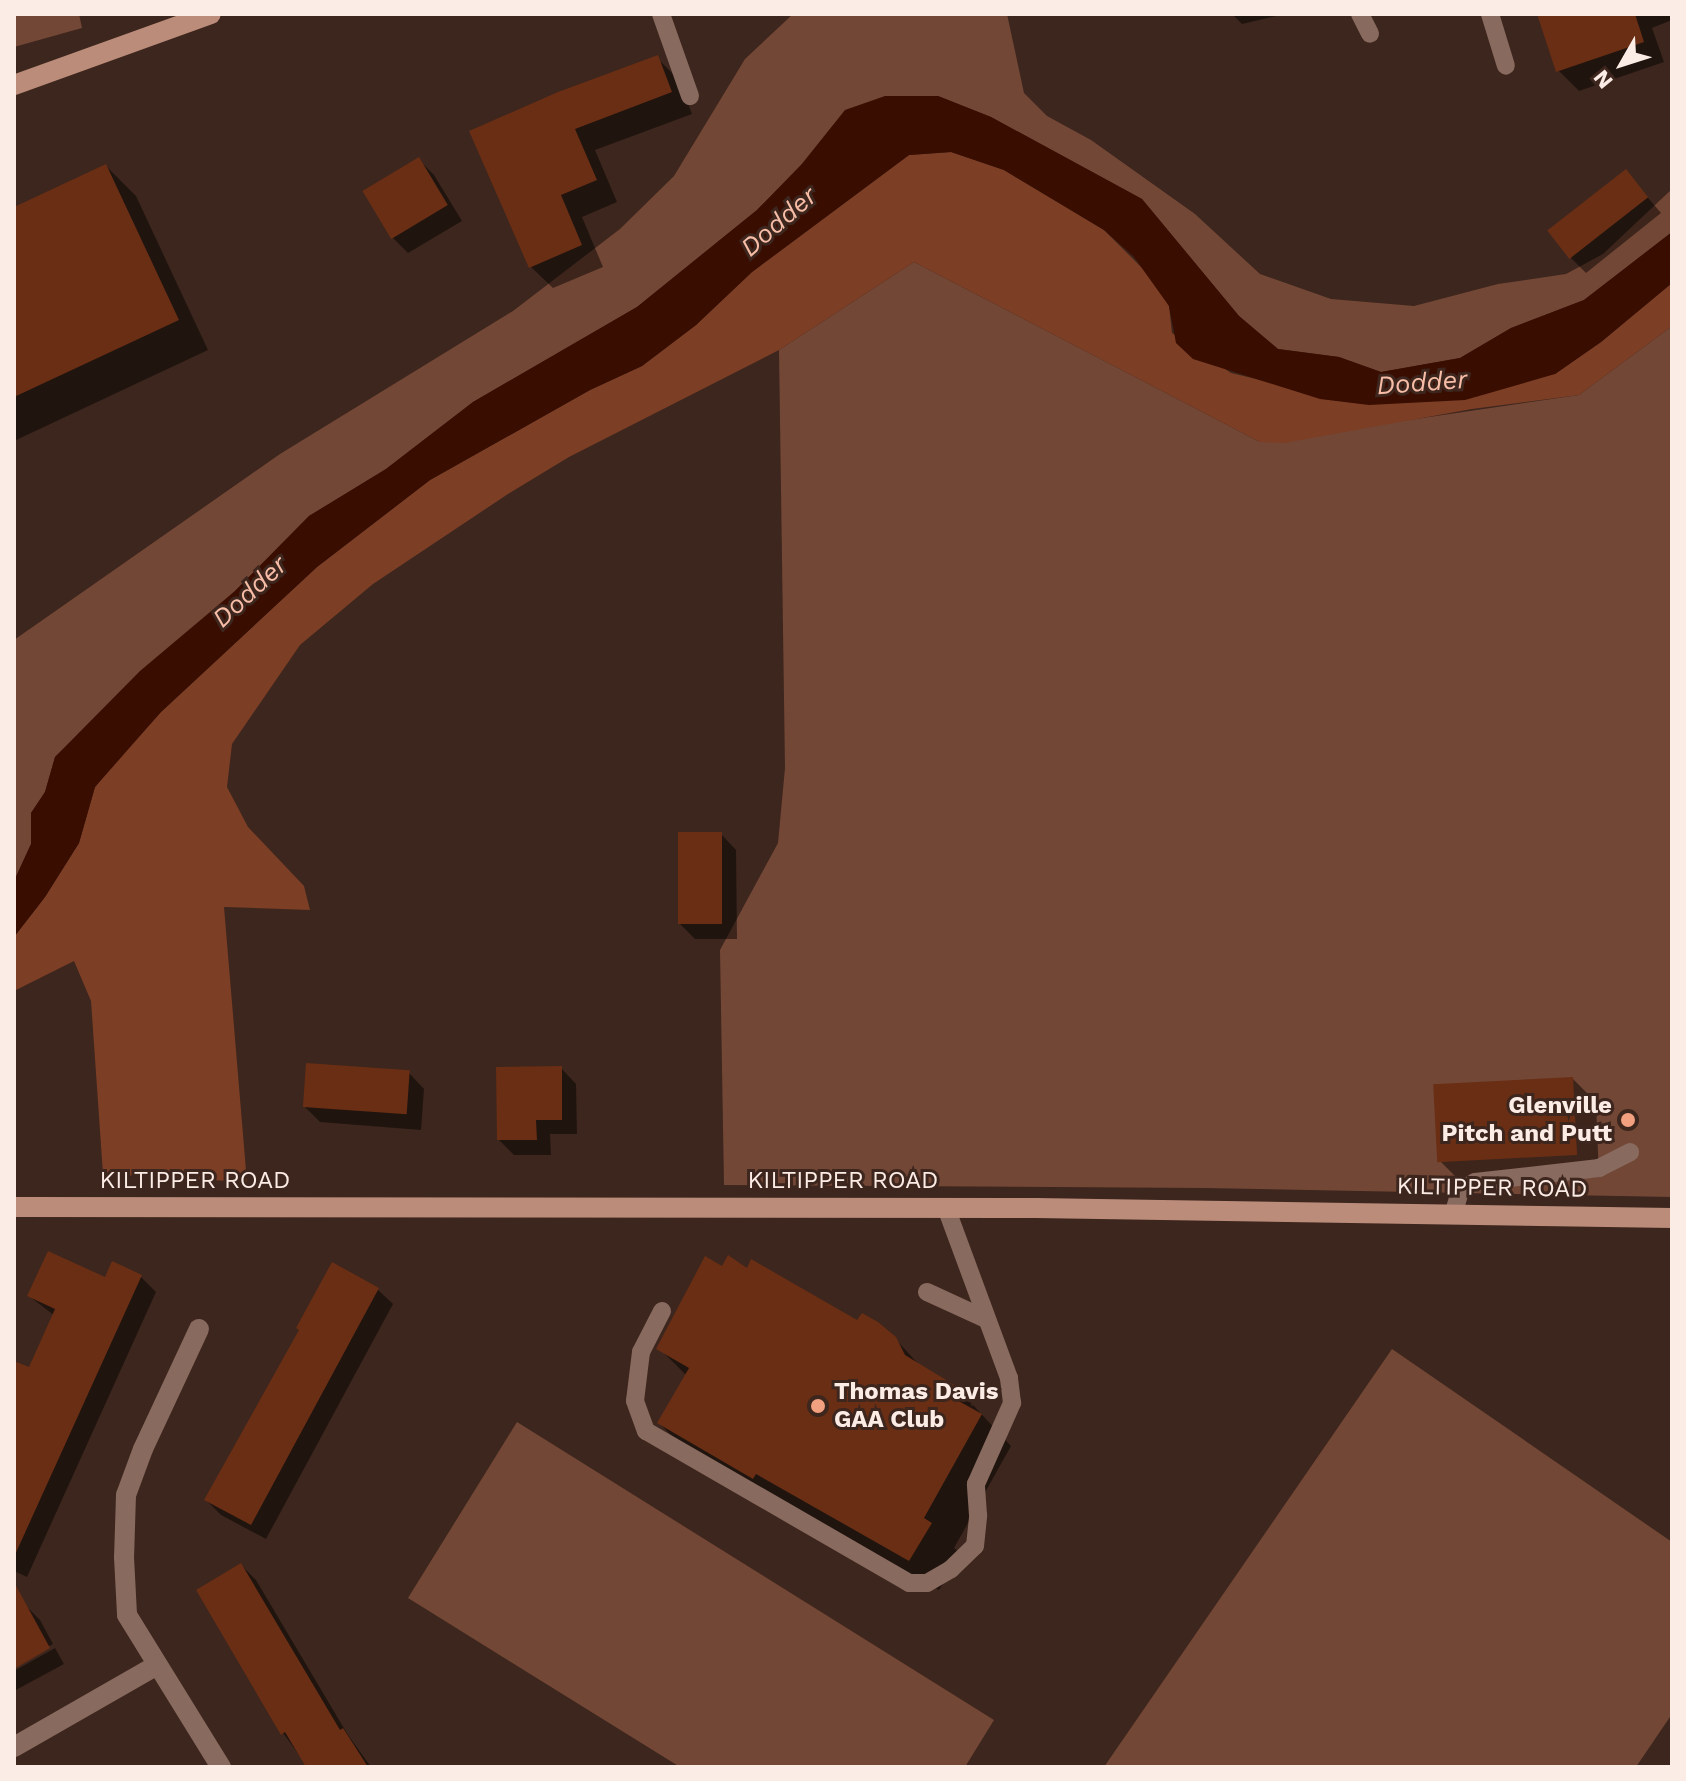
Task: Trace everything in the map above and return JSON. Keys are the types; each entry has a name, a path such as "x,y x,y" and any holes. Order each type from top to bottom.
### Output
{"street":[{"path":"14,85 211,14"},
{"name":"KILTIPPER ROAD","path":"14,1207 946,1208 1454,1212 1672,1218"},
{"path":"199,1329 143,1449 126,1495 124,1557 127,1615 221,1767"},
{"path":"14,1747 157,1665"}],"lane":[{"path":"661,14 690,96"},
{"path":"1360,14 1370,34"},
{"path":"1490,14 1506,66"},
{"path":"1454,1212 1460,1191 1475,1182 1599,1168 1630,1152"},
{"path":"662,1311 641,1352 635,1401 646,1431 909,1583 927,1583 951,1569 975,1546 978,1515 976,1484 1012,1403 1009,1378 946,1208"},
{"path":"927,1292 986,1319"}],"shaded area":[{"path":"14,14 79,14 82,28 14,47"},
{"path":"793,14 1007,14 1024,93 1047,116 1091,140 1195,214 1260,274 1331,299 1414,306 1498,284 1566,274 1603,254 1672,189 1672,232 1584,300 1511,328 1460,358 1381,372 1339,357 1278,349 1239,316 1142,199 991,117 938,96 885,96 801,165 757,210 637,307 473,402 386,469 309,516 235,591 55,757 45,792 31,813 31,844 14,881 14,640 280,454 513,311 620,229 674,176 745,59"},
{"path":"951,152 1004,170 1104,230 1151,277 1169,306 1172,333 1231,373 1273,383 1555,374 1601,342 1672,283 1672,326 1579,395 1472,409 1284,443 1260,442 914,262 779,350 569,457 508,494 373,584 300,645 232,744 227,787 248,827 304,886 310,910 224,907 247,1182 103,1174 91,1001 74,961 14,991 14,937 45,897 79,843 95,787 161,712 317,567 430,480 590,390 642,366 696,325 752,272 909,155"},
{"name":"Glenville Pitch and Putt","path":"914,262 1260,442 1579,395 1672,326 1672,1197 1204,1188 724,1185 720,950 778,843 785,768 779,350"},
{"path":"1392,1349 1672,1542 1672,1714 1636,1767 1104,1767"},
{"path":"517,1422 994,1720 965,1767 680,1767 408,1598"}],"water":[{"name":"Dodder","path":"885,96 938,96 991,117 1142,199 1239,316 1278,349 1339,357 1381,372 1460,358 1511,328 1584,300 1672,232 1672,283 1601,342 1555,374 1465,400 1369,405 1320,399 1193,359 1176,343 1169,306 1134,257 1104,230 1004,170 951,152 909,155 752,272 696,325 642,366 590,390 430,480 317,567 161,712 95,787 79,843 45,897 14,937 14,881 31,844 31,813 45,792 55,757 140,671 235,591 309,516 386,469 473,402 637,307 757,210 801,165 845,110"}],"building":[{"path":"1537,14 1635,14 1644,42 1556,72"},
{"path":"658,55 672,92 575,129 597,180 561,195 582,245 529,268 469,131 558,92"},
{"path":"419,157 448,205 391,239 362,191"},
{"path":"106,164 179,320 14,397 14,207"},
{"path":"1626,169 1648,197 1569,259 1547,231"},
{"path":"678,832 722,832 722,924 678,924"},
{"path":"306,1063 410,1070 407,1114 303,1107"},
{"path":"562,1066 562,1120 536,1120 537,1140 497,1140 496,1067"},
{"path":"1573,1077 1577,1155 1437,1162 1433,1084"},
{"path":"48,1251 105,1277 112,1261 142,1275 14,1557 14,1361 29,1367 55,1309 27,1296"},
{"name":"Thomas Davis GAA Club","path":"728,1255 747,1268 751,1259 857,1320 862,1313 878,1322 896,1337 905,1355 961,1389 955,1399 982,1414 924,1518 932,1523 909,1561 756,1474 753,1479 657,1423 689,1368 656,1349 705,1256 722,1266"},
{"path":"332,1262 379,1288 251,1525 204,1500 299,1330 296,1328"},
{"path":"241,1563 340,1730 343,1728 368,1767 306,1767 285,1732 281,1735 196,1590"},
{"path":"14,1582 50,1648 14,1669"}],"place":[{"name":"Glenville Pitch and Putt","path":"1628,1120"},
{"name":"Thomas Davis GAA Club","path":"818,1406"}]}
